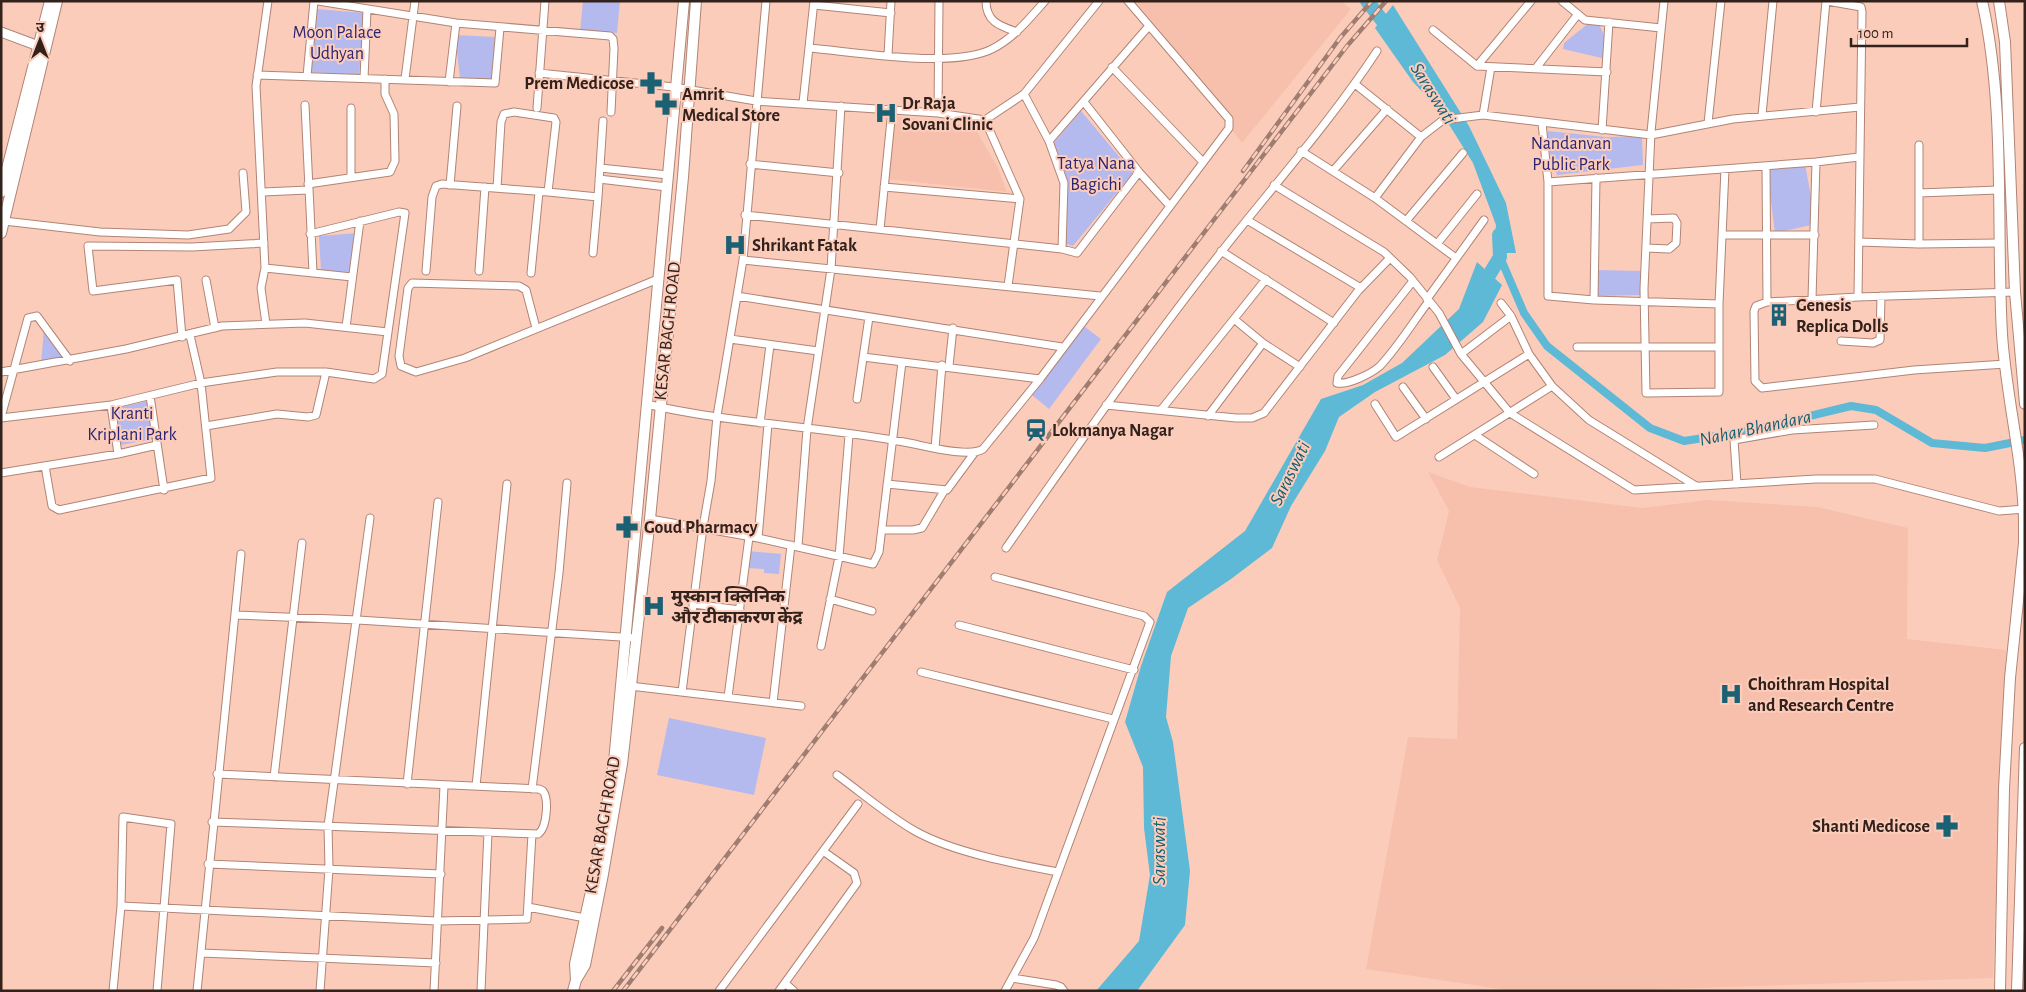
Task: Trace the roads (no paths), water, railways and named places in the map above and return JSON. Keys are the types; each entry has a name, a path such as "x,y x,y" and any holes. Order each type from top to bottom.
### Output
{"main road":[{"path":"1,233 42,48 50,1"},
{"path":"1,192 57,1"},
{"name":"KESAR BAGH ROAD","path":"631,637 646,404 667,187 674,87 684,1"},
{"name":"KESAR BAGH ROAD","path":"631,637 650,519 682,177 696,1"},
{"path":"1982,1 1990,40 1996,116 2000,292 2006,364 2024,509 2024,543 2010,678 2005,780 2000,991"},
{"path":"2001,3 2005,42 2014,292 2025,404"},
{"path":"576,980 585,965 622,764 630,686 629,659 631,637"},
{"name":"KESAR BAGH ROAD","path":"573,991 576,980 575,964 613,769 629,659"},
{"path":"2017,991 2025,748"}],"street":[{"path":"266,324 261,288 265,268 263,192 256,106 257,75 268,1"},
{"path":"307,76 316,1 456,23 610,36 614,43 611,112"},
{"path":"405,79 414,1"},
{"path":"537,108 545,1"},
{"path":"682,692 718,416 743,260 750,164 766,1"},
{"path":"888,55 892,1"},
{"path":"938,113 939,1"},
{"path":"986,1 986,12 992,21 1017,32"},
{"path":"810,48 937,59 971,57 991,50 1017,32 1045,1"},
{"path":"539,73 674,87 756,101 938,113 985,120 1024,94 1099,1"},
{"path":"882,530 913,530 922,528 944,491 949,488 974,452 986,446 1040,379 1169,204 1226,134 1230,124 1229,118 1148,27 1128,1"},
{"path":"1477,66 1531,1"},
{"path":"1562,1 1585,20 1661,28"},
{"path":"1664,1 1651,134 1649,175 1644,302 1646,393 1719,392 1719,304 1725,169"},
{"path":"1708,123 1720,1"},
{"path":"1762,115 1773,1"},
{"path":"1816,112 1826,1 1861,7 1858,296"},
{"path":"804,103 814,3 891,13"},
{"path":"364,78 367,10"},
{"path":"1536,68 1578,14"},
{"path":"1602,130 1610,22"},
{"path":"449,82 456,23"},
{"path":"1049,142 1148,27"},
{"path":"257,75 495,83 500,28"},
{"path":"1433,30 1477,66 1607,72"},
{"path":"1,32 42,48"},
{"path":"1006,548 1106,405 1221,251 1355,84 1377,51"},
{"path":"1480,116 1490,67"},
{"path":"1112,68 1203,162"},
{"path":"263,192 308,187 390,172 395,161 394,114 385,94 385,79"},
{"path":"1355,84 1421,137"},
{"path":"1024,94 1049,142 1064,183 1062,249"},
{"path":"1084,102 1139,172 1169,204"},
{"path":"305,105 313,272"},
{"path":"450,184 457,106"},
{"path":"773,703 795,546 807,429 831,269 839,173 841,106"},
{"path":"1375,198 1421,137 1443,120 1480,116 1651,134 1762,115 1860,107"},
{"path":"351,108 351,178"},
{"path":"1334,171 1387,109"},
{"path":"880,229 892,110"},
{"path":"496,188 502,118 508,112 537,114 552,116 555,120 548,192"},
{"path":"985,120 1020,199 1008,286"},
{"path":"593,254 603,121"},
{"path":"1542,123 1548,182 1548,296 1594,300 1719,304"},
{"path":"1919,145 1919,244"},
{"path":"1301,150 1375,198 1456,258"},
{"path":"1406,220 1463,153"},
{"path":"1548,182 1816,162 1859,157"},
{"path":"1812,299 1816,162"},
{"path":"750,164 839,173"},
{"path":"1766,166 1767,302"},
{"path":"600,168 668,175"},
{"path":"746,215 1062,249 1077,253 1139,172"},
{"path":"4,222 100,232 188,234 229,229 246,212 243,173"},
{"path":"1594,300 1596,178"},
{"path":"599,179 667,187"},
{"path":"426,271 433,190 442,184 598,197"},
{"path":"1274,185 1390,258 1413,281 1428,300 1438,313 1461,353 1510,413 1634,490 1816,479 1875,479 2000,511 2024,509"},
{"path":"478,271 485,187"},
{"path":"884,187 1020,199"},
{"path":"1919,193 1998,190"},
{"path":"531,273 539,192"},
{"path":"1437,244 1477,194"},
{"path":"70,361 43,322 36,316 28,318 1,417 111,405 201,383 277,372 326,372 364,379 380,378 406,214 399,212 310,234"},
{"path":"1646,248 1672,248 1676,243 1674,218 1647,219"},
{"path":"1247,220 1361,288"},
{"path":"1413,281 1338,376 1337,383 1367,374 1379,366 1484,220"},
{"path":"346,327 360,221"},
{"path":"1722,235 1815,235"},
{"path":"1859,242 1919,244 1999,243"},
{"path":"45,466 52,506 56,510 164,490 211,478 201,383 186,336 177,280 93,290 88,246 192,248 264,243"},
{"path":"1221,251 1334,323"},
{"path":"1106,405 1246,419 1259,416 1264,413 1361,288 1390,258"},
{"path":"743,260 1100,296"},
{"path":"265,268 352,277"},
{"path":"536,328 526,290 518,286 412,283 408,288 399,356 400,364 404,368 416,372 465,358 658,279"},
{"path":"1161,410 1266,279"},
{"path":"206,280 215,328"},
{"path":"640,286 657,291"},
{"path":"2006,364 1914,370 1762,388 1755,380 1754,311 1756,306 1767,302 1858,296 2014,292"},
{"path":"737,296 953,328 1062,347"},
{"path":"1841,341 1873,343 1880,340 1881,296"},
{"path":"1501,303 1511,316 1529,354 1552,386 1589,420 1697,486"},
{"path":"1461,353 1511,316"},
{"path":"857,399 869,317"},
{"path":"1234,319 1263,343 1300,367"},
{"path":"1,372 70,361 215,328 305,323 388,332"},
{"path":"935,448 953,328"},
{"path":"730,339 818,351"},
{"path":"1208,416 1263,343"},
{"path":"758,538 770,345"},
{"path":"1577,348 1719,348"},
{"path":"1375,404 1396,437 1529,354"},
{"path":"863,358 946,366 1040,379"},
{"path":"650,519 749,536 873,564 879,557 902,362"},
{"path":"1433,367 1456,399"},
{"path":"206,426 277,414 316,415 326,372"},
{"path":"1439,457 1552,386"},
{"path":"1403,387 1426,419"},
{"path":"150,396 164,490"},
{"path":"646,404 660,408 974,452"},
{"path":"111,405 118,454"},
{"path":"1737,484 1734,440 1792,430 1874,425"},
{"path":"821,646 839,557 849,435"},
{"path":"1475,435 1534,474"},
{"path":"1,473 118,454 157,445"},
{"path":"476,786 507,484"},
{"path":"532,789 567,484"},
{"path":"887,484 944,491"},
{"path":"407,784 438,502"},
{"path":"320,991 322,959 325,950 329,869 328,826 358,620 370,518"},
{"path":"728,697 749,536"},
{"path":"274,777 302,543"},
{"path":"197,991 212,822 241,554"},
{"path":"995,577 1148,618 1149,628 1134,670 1113,719 1034,938 1005,991"},
{"path":"830,600 872,611"},
{"path":"693,604 740,610"},
{"path":"235,615 358,620 631,637"},
{"path":"959,625 1134,670"},
{"path":"920,672 1113,719"},
{"path":"630,686 801,706"},
{"path":"212,822 532,834 542,830 547,797 544,791 532,789 217,774"},
{"path":"837,774 901,823 927,837 998,860 1058,872"},
{"path":"434,991 444,786"},
{"path":"719,991 858,804"},
{"path":"114,991 122,906 123,817 171,824 157,991"},
{"path":"481,991 488,832"},
{"path":"122,906 437,921 527,919 532,834"},
{"path":"780,991 857,883 854,873 823,851"},
{"path":"208,864 441,874"},
{"path":"528,908 585,918"},
{"path":"201,953 436,963"},
{"path":"1012,978 1056,985 1064,991"},
{"path":"785,983 794,991"}],"water":[{"path":"1393,5 1469,126 1506,203 1516,253 1493,253 1496,225 1473,163 1440,110 1413,82 1375,28"},
{"path":"1477,262 1502,285 1483,322 1445,355 1375,392 1339,417 1325,451 1291,506 1272,548 1188,608 1171,656 1166,717 1173,742 1190,871 1185,925 1137,991 1096,991 1139,941 1150,875 1144,828 1143,767 1125,722 1141,666 1167,592 1245,531 1321,399 1363,385 1402,363 1459,309"}],"waterway":[{"name":"Saraswati","path":"1367,1 1392,33"},
{"name":"Saraswati","path":"1480,290 1500,257 1499,235"},
{"name":"Nahar Bhandara","path":"1500,257 1524,313 1547,346 1650,428 1684,441 1743,432 1851,406 1876,410 1932,443 1985,448 2025,440"}],"railway":[{"path":"1243,171 1340,38 1372,1"},
{"path":"623,991 1347,46 1386,1"},
{"path":"613,991 662,928"}],"place":[{"name":"Prem Medicose","path":"651,83"},
{"name":"Amrit Medical Store","path":"666,104"},
{"name":"Dr Raja Sovani Clinic","path":"886,113"},
{"name":"Shrikant Fatak","path":"735,245"},
{"name":"Genesis Replica Dolls","path":"1779,315"},
{"name":"Lokmanya Nagar","path":"1036,430"},
{"name":"Goud Pharmacy","path":"627,527"},
{"name":"मुस्कान क्लिनिक और टीकाकरण केंद्र","path":"654,606"},
{"name":"Choithram Hospital and Research Centre","path":"1731,694"},
{"name":"Shanti Medicose","path":"1947,826"}],"park label":[{"name":"Moon Palace Udhyan","path":"337,42"},
{"name":"Nandanvan Public Park","path":"1571,153"},
{"name":"Tatya Nana Bagichi","path":"1096,173"},
{"name":"Kranti Kriplani Park","path":"132,423"}]}
